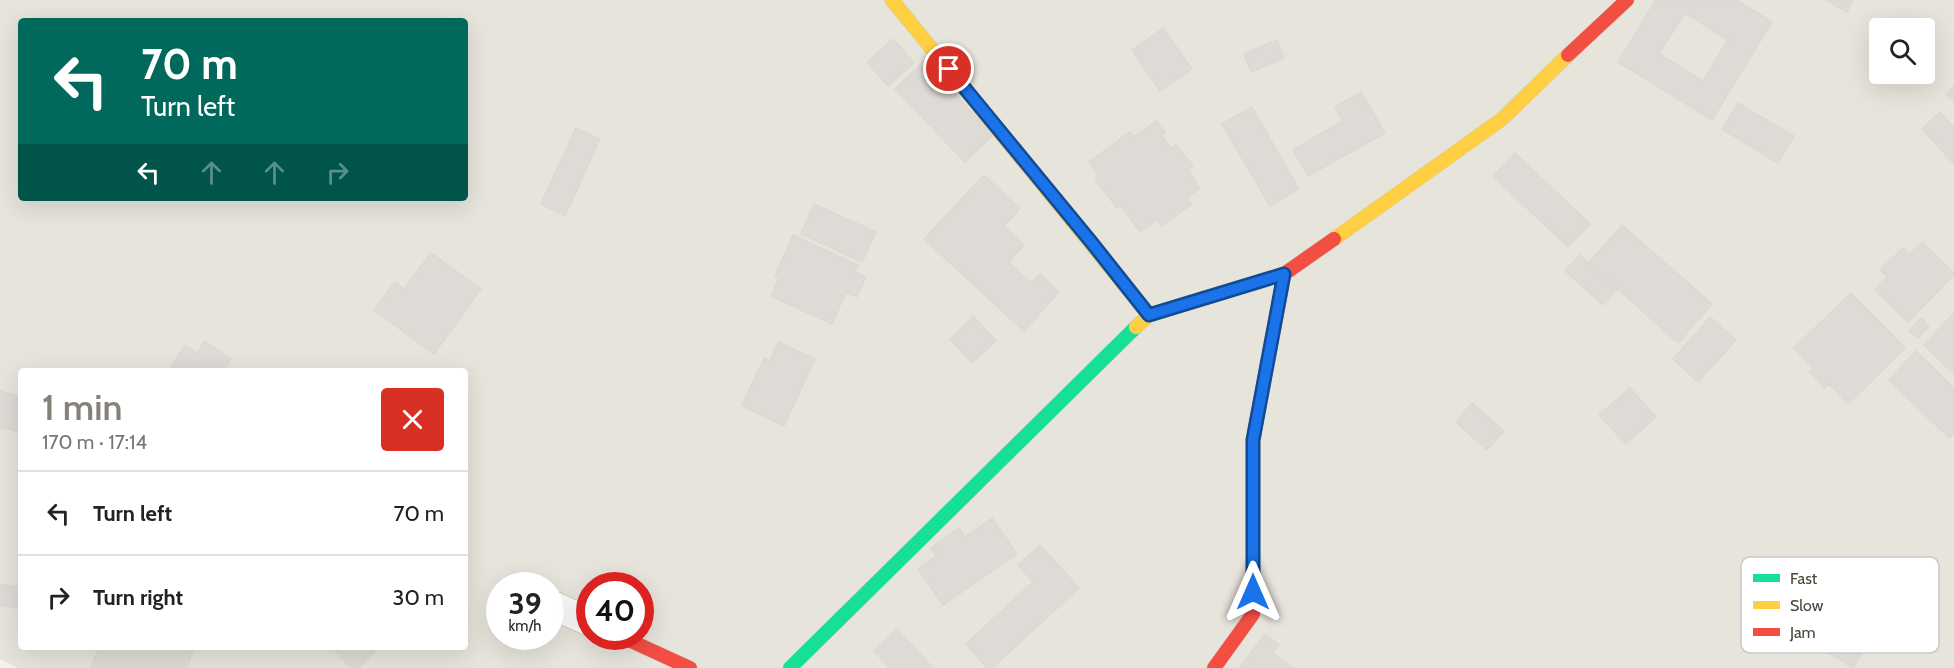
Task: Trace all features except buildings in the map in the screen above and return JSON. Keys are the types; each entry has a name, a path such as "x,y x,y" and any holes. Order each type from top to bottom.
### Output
{"street":[{"path":"892,0 1149,315"},
{"path":"790,668 1149,315 1284,274 1502,119 1627,0"},
{"path":"1214,668 1253,614 1253,440 1284,274"},
{"path":"651,650 690,668"}],"shaded area":[{"path":"0,0 1954,0 1954,668 18,668 0,659"}],"traffic: fast":[{"path":"790,668 1136,327"}],"traffic: slow":[{"path":"892,0 1149,315"},
{"path":"1334,239 1502,119 1568,55"},
{"path":"1136,327 1149,315 1284,274"}],"traffic: jam":[{"path":"1568,55 1627,0"},
{"path":"1214,668 1253,614 1253,440 1284,274 1334,239"},
{"path":"651,650 690,668"}],"route":[{"path":"949,69 1149,315 1284,274 1253,440 1253,592"}]}
